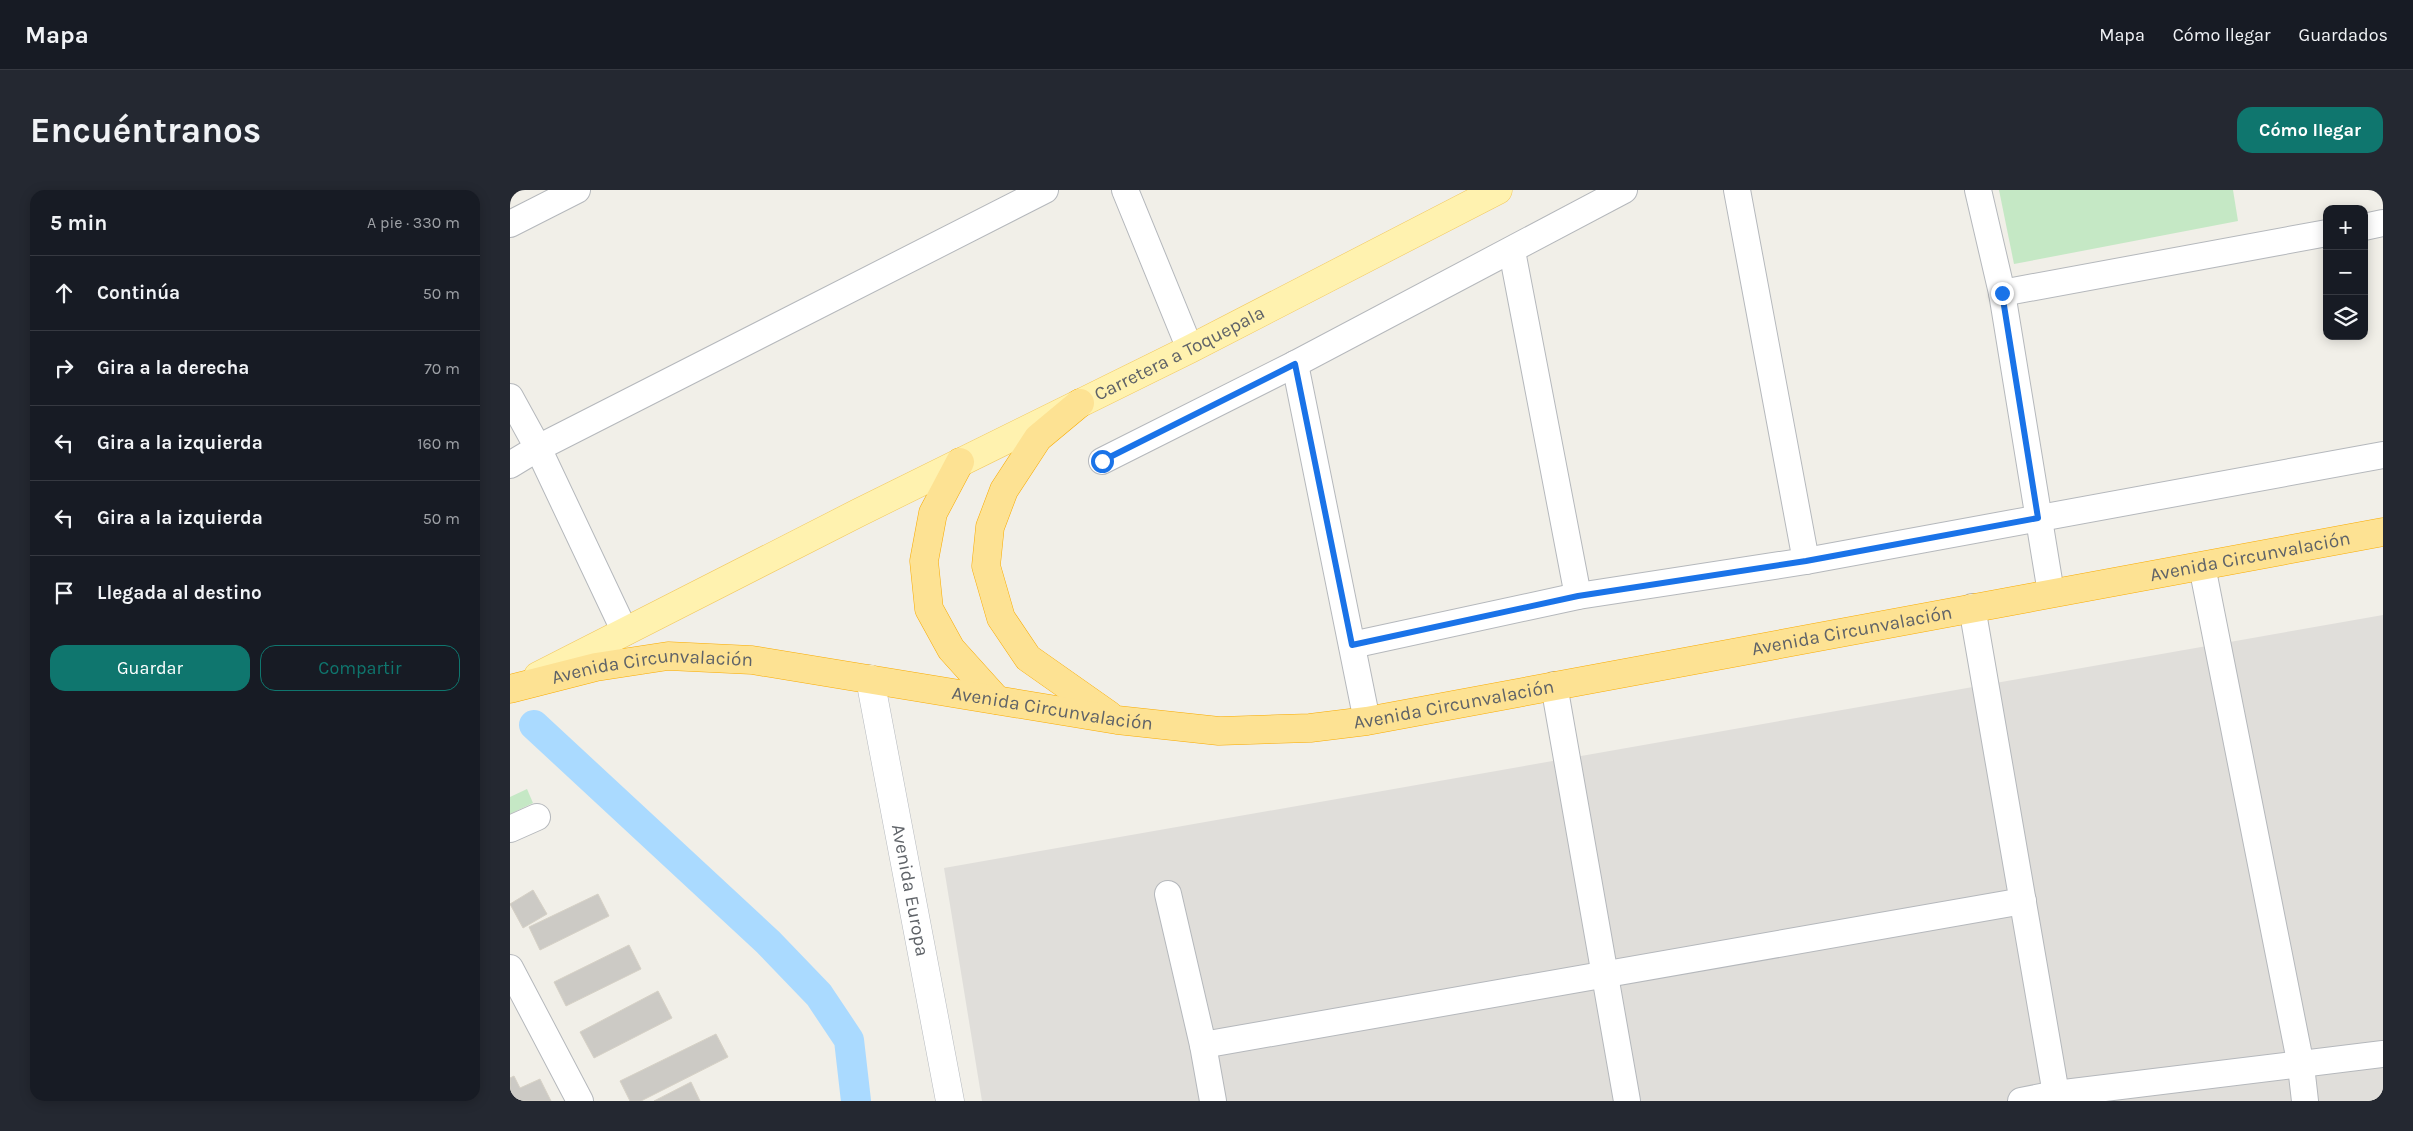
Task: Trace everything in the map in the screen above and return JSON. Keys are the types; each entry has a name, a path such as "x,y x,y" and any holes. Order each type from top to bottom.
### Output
{"highway":[{"path":"1080,403 1038,438 1004,490 990,528 986,566 1001,618 1028,658 1117,720"},
{"path":"960,462 934,513 924,561 929,609 951,649 997,700"},
{"name":"Avenida Circunvalación","path":"514,687 596,667 668,656 752,660 1117,720 1219,731 1310,728 1367,721 2383,532"}],"main road":[{"name":"Carretera a Toquepala","path":"858,513 1190,349 1498,190"},
{"name":"Avenida Circunvalación","path":"514,687 858,513"},
{"name":"Avenida Europa","path":"870,679 950,1101"}],"street":[{"path":"510,224 577,190"},
{"path":"510,465 538,448 1045,190"},
{"path":"1125,190 1190,349"},
{"path":"1102,461 1295,364 1512,251 1624,190"},
{"path":"1737,190 1806,561"},
{"path":"1978,190 2002,293 2051,593"},
{"path":"2368,225 2383,223"},
{"path":"2002,293 2323,234"},
{"path":"1512,251 1578,596"},
{"path":"1295,364 1367,721"},
{"path":"510,397 538,448 625,632"},
{"path":"1352,645 1578,596 1806,561 2383,456"},
{"path":"2202,566 2301,1066 2305,1101"},
{"path":"1972,607 2056,1094"},
{"path":"1554,685 1628,1101"},
{"path":"510,830 537,816"},
{"path":"1168,894 1204,1045 1213,1101"},
{"path":"1204,1045 2023,901"},
{"path":"510,968 580,1101"},
{"path":"2020,1101 2056,1094 2301,1066 2383,1054"}],"shaded area":[{"path":"2383,615 2383,1101 982,1101 944,868"}],"green space":[{"path":"1999,190 2233,190 2238,221 2014,264"},
{"path":"527,789 533,803 510,814 510,797"}],"building":[{"path":"533,890 547,914 523,928 510,904"},
{"path":"598,894 609,916 540,950 529,927"},
{"path":"629,945 641,969 566,1006 554,982"},
{"path":"658,991 672,1018 594,1058 580,1032"},
{"path":"716,1034 728,1057 641,1101 630,1101 620,1081"},
{"path":"514,1076 520,1088 540,1079 551,1101 513,1101 510,1095 510,1078"},
{"path":"691,1082 700,1101 654,1101"}],"waterway":[{"path":"534,725 768,942 819,995 849,1040 856,1101"}],"route":[{"path":"1102,461 1295,364 1352,645 1578,596 1806,561 2038,518 2002,293"}]}
